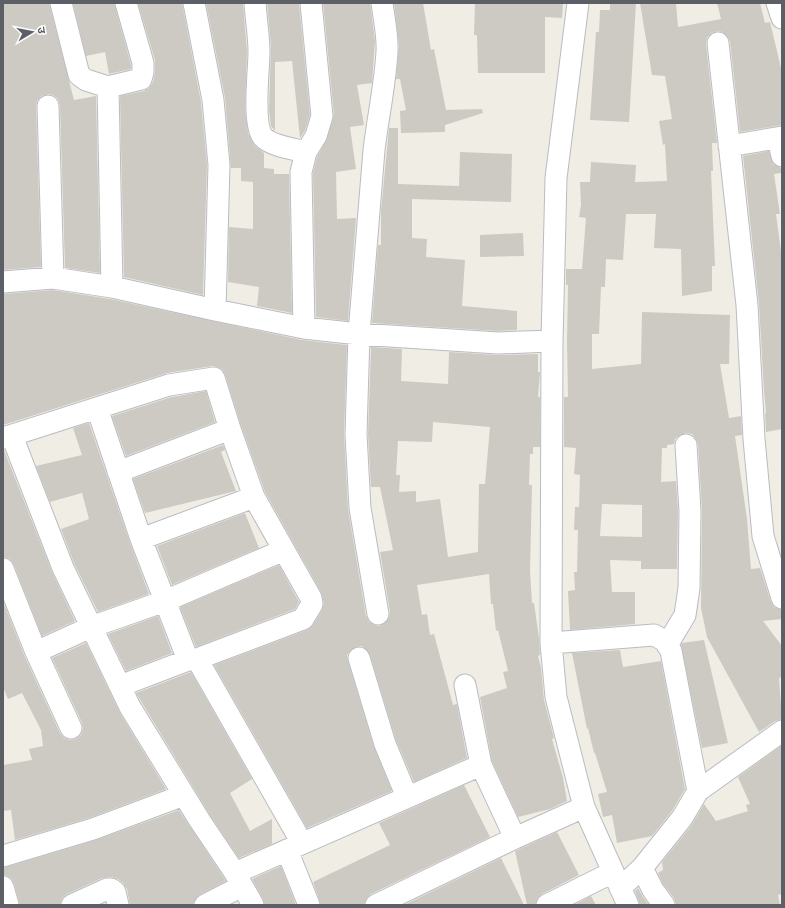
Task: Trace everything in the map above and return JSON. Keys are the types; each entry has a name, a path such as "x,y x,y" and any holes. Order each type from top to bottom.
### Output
{"street":[{"path":"61,3 79,75 86,80 108,87 141,79 143,72 143,63 126,3"},
{"path":"194,3 213,100 220,165 215,310"},
{"path":"255,3 259,52 257,86 258,130 264,138 276,145 306,152"},
{"path":"304,328 301,172 306,152 316,136 322,116 312,3"},
{"path":"378,614 360,508 356,434 359,334 374,150 377,120 385,77 387,50 382,3"},
{"path":"578,3 556,178 552,341 551,643 556,698 584,807 620,888"},
{"path":"777,3 782,18"},
{"path":"718,43 747,305 754,438 763,536 782,598"},
{"path":"108,87 112,287"},
{"path":"48,106 53,278"},
{"path":"729,146 781,143"},
{"path":"3,282 53,278 112,287 304,328 359,334 498,343 552,341"},
{"path":"120,686 303,619 312,604 311,598 254,498 214,378 169,385 7,437 63,568 130,707 200,821 239,879 253,905"},
{"path":"97,408 118,472 165,601 193,659 295,847 309,905"},
{"path":"118,472 230,429"},
{"path":"667,645 685,615 689,588 690,511 686,445"},
{"path":"142,539 254,498"},
{"path":"36,652 91,627 165,601 284,550"},
{"path":"3,569 36,652 71,728"},
{"path":"551,643 654,635 665,641 671,651 698,791"},
{"path":"359,658 385,744 406,797"},
{"path":"465,685 481,765 515,838"},
{"path":"547,905 620,888 642,868 682,818 698,791 782,731"},
{"path":"205,905 239,879 295,847 481,765"},
{"path":"3,856 93,829 184,795"},
{"path":"376,905 515,838 584,807"},
{"path":"642,868 653,890 664,905"},
{"path":"3,887 8,905"},
{"path":"72,905 107,889 111,889 115,892 118,905"}],"building":[{"path":"3,3 49,3 74,100 96,96 100,273 65,268 60,106 58,99 53,95 48,94 41,96 37,101 36,106 41,267 3,270"},
{"path":"73,3 114,3 131,69 109,74 105,52 86,56"},
{"path":"138,3 182,3 201,102 207,165 203,295 124,277 120,96 144,91 149,88 153,82 155,72 155,60"},
{"path":"206,3 243,3 247,52 245,109 248,133 255,146 264,153 264,168 274,169 274,174 289,174 292,313 257,306 259,287 228,282 229,227 253,229 253,182 241,181 241,168 231,168 225,98"},
{"path":"267,3 299,3 310,115 305,131 300,138 292,61 275,62 275,131 271,126 269,109 271,46"},
{"path":"323,3 370,3 375,41 372,83 357,85 364,125 350,127 356,169 336,172 337,219 356,218 348,321 316,317 313,173 317,157 327,139 334,115"},
{"path":"394,3 423,3 431,50 434,49 446,110 482,109 483,113 445,125 445,132 401,133 400,111 406,110 400,79 396,79 399,46"},
{"path":"475,3 563,3 562,18 545,17 545,73 478,73 477,35 474,35"},
{"path":"610,3 636,3 629,122 590,120 596,32 599,32 600,10 610,10"},
{"path":"640,3 676,3 678,27 721,19 717,3 760,3 765,23 770,22 782,72 782,125 740,132 730,41 722,32 717,31 711,33 707,38 706,44 717,143 712,143 713,171 711,171 715,266 712,266 712,291 682,296 681,249 654,248 656,214 626,214 623,260 606,259 605,287 601,287 599,334 592,334 592,369 641,364 642,312 730,315 729,364 720,364 729,418 741,416 742,435 735,436 747,519 751,569 760,568 771,602 774,607 782,610 782,619 763,621 782,646 782,677 779,678 782,719 775,721 759,732 707,637 701,608 702,511 698,444 692,434 686,433 680,435 675,439 674,444 667,445 667,448 662,448 661,482 676,481 678,511 677,569 641,569 641,561 610,560 612,592 635,592 635,624 570,630 568,591 575,590 574,572 577,572 578,530 574,530 575,507 579,507 580,475 574,474 576,448 564,447 564,397 568,397 568,285 566,285 566,269 582,269 586,218 579,217 581,205 580,182 590,182 591,162 636,165 635,182 667,181 665,144 663,145 659,121 672,119 665,76 652,75","holes":["602,504 642,505 642,537 600,536"]},
{"path":"389,128 398,128 398,184 459,186 460,152 512,154 511,202 412,199 412,238 427,239 426,257 465,260 462,306 517,311 517,330 498,331 372,323 378,245 381,245 381,211"},
{"path":"769,151 773,164 781,168 781,173 774,174 780,214 776,214 782,259 782,429 766,432 759,304 743,156"},
{"path":"523,233 524,256 480,257 480,235"},
{"path":"53,290 110,299 302,340 347,345 344,434 348,509 366,616 369,622 380,626 389,618 390,612 380,552 393,550 380,487 371,487 368,434 371,347 402,349 401,381 448,384 449,352 497,355 538,354 538,372 540,372 538,397 540,397 540,447 533,447 533,454 530,454 529,485 532,485 530,571 532,603 534,603 539,638 540,655 538,656 541,668 544,700 554,738 552,739 563,778 567,801 550,809 518,817 492,761 480,697 507,688 503,672 508,671 498,630 496,631 493,604 491,604 489,574 417,585 422,615 427,614 430,635 434,634 453,705 457,704 467,758 414,782 396,740 370,655 362,646 355,647 347,655 348,661 374,747 392,791 307,828 214,665 307,630 313,625 322,610 324,603 321,592 265,492 223,370 213,366 167,373 3,425 3,294","holes":["433,422 490,427 485,484 479,484 478,552 448,557 440,499 416,502 416,491 399,492 400,475 396,475 398,441 432,442"]},
{"path":"206,391 215,422 126,456 112,416 172,397"},
{"path":"89,423 149,594 98,612 74,563 61,529 89,519 82,493 50,502 36,466 82,455 73,428"},
{"path":"223,445 225,450 221,452 236,491 145,513 133,479"},
{"path":"3,450 52,572 75,621 42,636 14,565 10,559 3,557"},
{"path":"245,513 259,548 172,585 157,546"},
{"path":"279,565 299,602 295,609 196,647 180,607"},
{"path":"3,601 25,657 60,733 64,738 70,740 76,739 81,735 83,729 82,723 52,658 86,643 120,713 166,789 89,818 15,840 11,810 3,811 3,765 32,760 29,749 43,746 41,730 22,693 8,699 3,687"},
{"path":"158,616 172,653 126,671 108,634"},
{"path":"704,640 728,743 702,748 681,645 682,643"},
{"path":"620,650 623,667 661,661 685,789 672,811 652,836 617,843 612,815 603,817 598,794 607,792 594,753 588,728 587,729 572,653"},
{"path":"191,672 252,779 230,793 250,831 272,819 272,844 239,858 210,815 136,693"},
{"path":"781,746 782,894 778,895 780,905 676,905 674,898 663,884 658,873 663,870 662,862 691,826 704,804 716,821 748,811 746,805 750,804 738,777"},
{"path":"464,785 490,837 371,894 366,899 364,905 321,905 313,882 390,845 379,823"},
{"path":"179,810 226,881 199,895 195,899 193,905 130,905 127,889 123,883 118,879 111,877 102,878 67,894 62,898 60,905 20,905 14,883 11,878 4,875 3,868 96,840"},
{"path":"557,832 579,875 542,894 537,899 535,905 527,905 515,851"},
{"path":"501,858 524,905 404,905"},
{"path":"281,866 296,905 265,905 252,879"},
{"path":"638,888 649,905 640,905 635,891"},
{"path":"591,896 596,905 574,905"}]}
